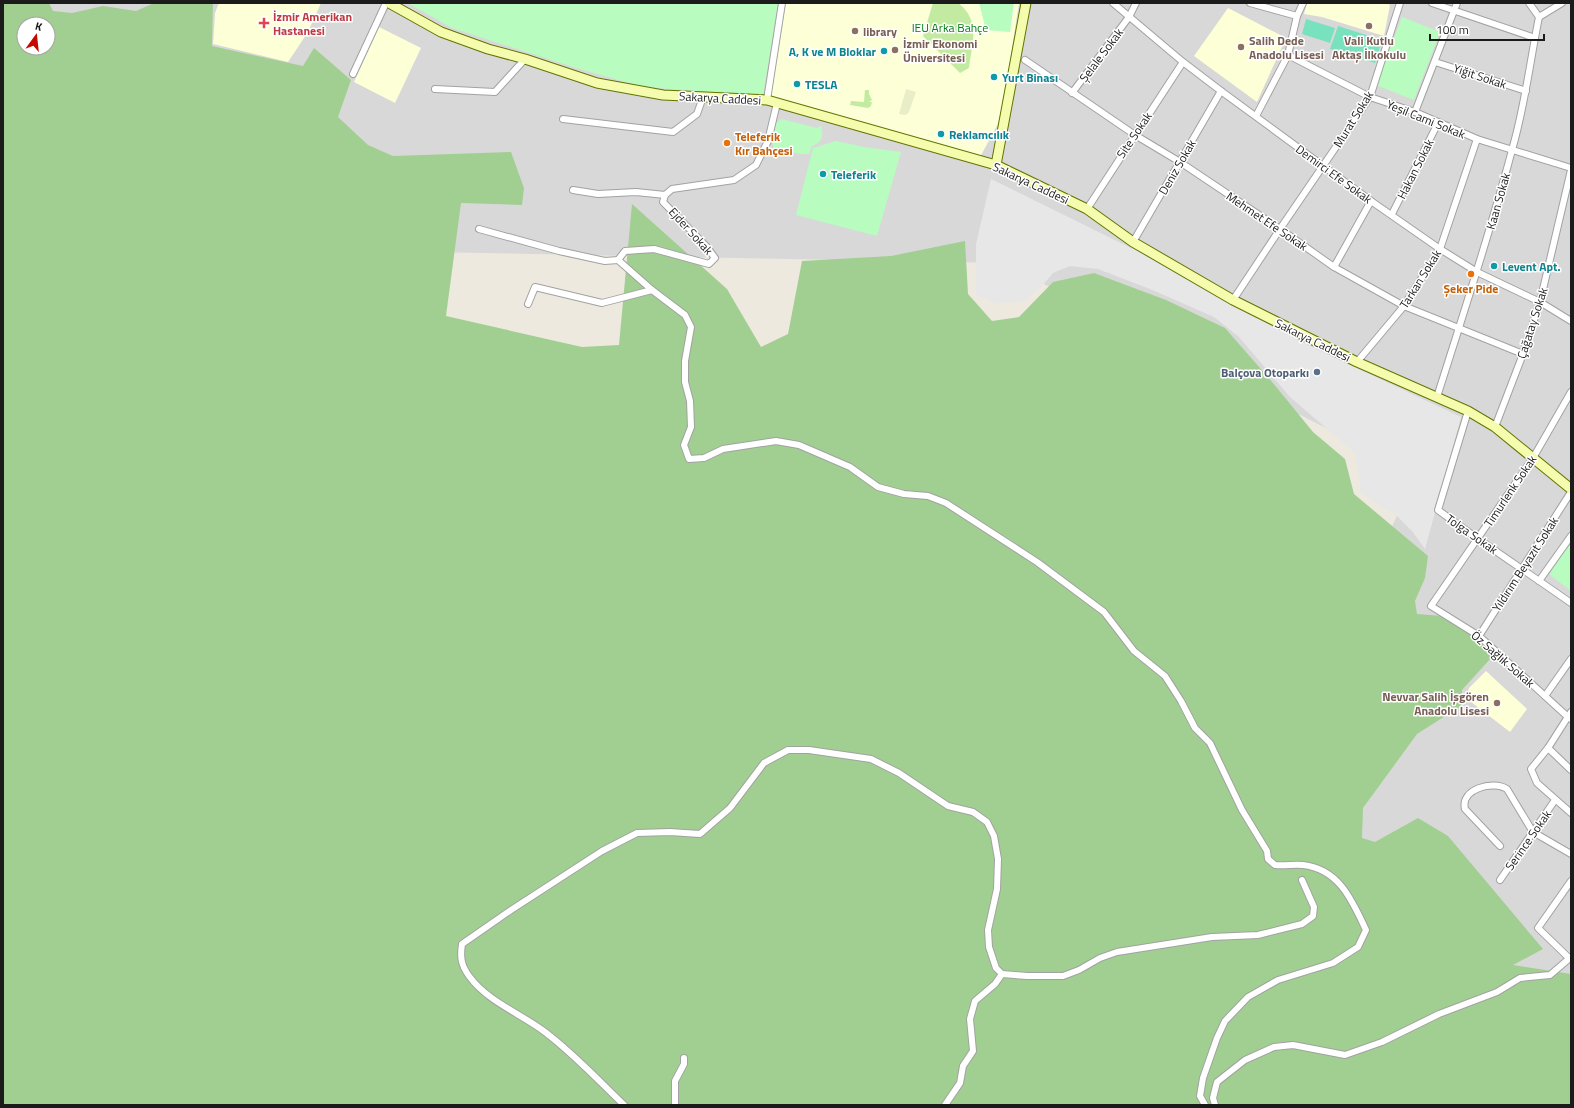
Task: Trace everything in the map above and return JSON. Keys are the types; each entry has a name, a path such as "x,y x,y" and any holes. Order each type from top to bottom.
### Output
{"main road":[{"name":"Sakarya Caddesi","path":"387,3 441,32 488,49 525,59 597,83 663,95 767,100 996,165 1087,209 1133,242 1233,300 1357,362 1468,411 1495,426 1571,491"},
{"path":"996,165 1026,3"}],"street":[{"path":"353,74 387,3"},
{"path":"767,100 782,3"},
{"name":"Demirci Efe Sokak","path":"1113,3 1183,62 1440,249 1477,272 1540,302 1571,321"},
{"name":"Şelale Sokak","path":"1072,93 1129,17 1136,3"},
{"path":"1250,3 1297,16"},
{"path":"1256,116 1288,55 1297,16 1302,3"},
{"name":"Murat Sokak","path":"1233,300 1370,97 1400,3"},
{"path":"1432,3 1535,38"},
{"path":"1415,112 1457,3"},
{"path":"1529,3 1539,17 1562,3"},
{"name":"Kaan Sokak","path":"1437,397 1477,272 1512,150 1526,91 1539,17"},
{"name":"Yeşil Cami Sokak","path":"1288,55 1370,97 1415,112 1477,139 1571,169"},
{"path":"435,89 495,92 525,59"},
{"name":"Mehmet Efe Sokak","path":"1025,60 1135,135 1180,162 1334,267 1404,306 1523,354"},
{"name":"Site Sokak","path":"1087,209 1183,62"},
{"name":"Yiğit Sokak","path":"1434,62 1526,91"},
{"name":"Deniz Sokak","path":"1133,242 1222,91"},
{"path":"563,119 673,132 697,114 703,97"},
{"name":"Ejder Sokak","path":"618,260 625,251 654,249 709,264 715,258 706,246 663,202 665,195 672,189 690,185 734,180 756,165 768,141 777,103"},
{"name":"Hakan Sokak","path":"1392,214 1438,123"},
{"name":"Tarkan Sokak","path":"1357,362 1404,306 1440,249 1477,139"},
{"name":"Çağatay Sokak","path":"1495,426 1523,354 1540,302 1571,169"},
{"path":"573,190 598,194 636,192 665,195"},
{"path":"1334,267 1371,200"},
{"path":"479,229 559,251 605,261 618,260 652,290 685,315 691,327 685,361 686,382 690,401 691,427 684,446 689,459 704,458 723,449 776,440 799,445 850,467 878,487 904,494 928,496 946,503 1037,562 1104,612 1134,651 1165,676 1181,701 1195,728 1210,743 1242,810 1267,850 1268,860 1275,866 1304,865 1319,869 1338,880 1356,908 1366,930 1358,947 1333,963 1278,980 1248,998 1225,1021 1217,1038 1203,1078 1200,1096 1205,1105"},
{"path":"528,304 535,287 602,303 652,290"},
{"name":"Timurlenk Sokak","path":"1431,606 1533,458 1571,392"},
{"name":"Tolga Sokak","path":"1468,411 1438,510 1477,539 1522,568 1571,603"},
{"name":"Yıldırım Beyazıt Sokak","path":"1479,636 1571,491"},
{"path":"1539,581 1571,536"},
{"name":"Öz Sağlık Sokak","path":"1431,606 1479,636 1545,696 1570,716"},
{"path":"1545,696 1571,659"},
{"path":"1570,716 1548,748 1531,769 1537,783 1571,813"},
{"path":"1548,748 1571,770"},
{"path":"624,1105 579,1060 544,1032 490,997 469,976 460,958 462,944 511,910 602,851 637,833 670,832 700,834 730,808 764,763 788,750 809,750 871,759 899,773 948,806 973,812 987,822 994,836 998,859 997,889 988,930 989,947 996,968 1002,974 1063,976 1116,952 1212,937 1258,935 1302,924 1313,916 1314,907 1302,880"},
{"path":"1500,846 1465,809 1464,804 1468,794 1482,787 1500,786 1507,789 1533,832 1571,854"},
{"name":"Serince Sokak","path":"1500,880 1555,800"},
{"path":"1215,1105 1213,1098 1217,1082 1245,1060 1274,1046 1293,1045 1345,1055 1382,1042 1439,1014 1497,992 1520,978 1550,975 1570,958 1538,928 1571,881"},
{"path":"945,1105 960,1083 963,1066 972,1051 970,1019 975,1001 994,984 1002,974"},
{"path":"676,1105 675,1080 684,1064 684,1058"}],"shaded area":[{"path":"3,3 1571,3 1571,1086 1279,774 1416,474 1003,263 372,251 3,119"},
{"name":"İzmir Amerikan Hastanesi","path":"219,3 321,3 308,32 288,62 213,44 215,13"},
{"name":"İzmir Ekonomi Üniversitesi","path":"786,3 1019,3 1003,106 999,122 979,159 771,97"},
{"name":"Vali Kutlu Aktaş İlkokulu","path":"1307,3 1386,3 1390,5 1384,36 1322,17 1304,14"},
{"name":"Salih Dede Anadolu Lisesi","path":"1228,8 1286,38 1257,102 1194,56"},
{"path":"379,27 421,48 395,103 354,82"},
{"path":"906,89 916,92 909,112 906,115 899,114"},
{"name":"Balçova Otoparkı","path":"991,179 1141,253 1232,305 1312,347 1461,417 1425,549 1412,531 1395,514 1360,492 1360,480 1355,453 1290,397 1239,337 1214,317 1150,289 1098,269 1070,266 1053,273 1041,287 1023,302 997,303 976,295 976,244"},
{"name":"Nevvar Salih İşgören Anadolu Lisesi","path":"1486,671 1527,709 1510,732 1466,698 1469,688"}],"green space":[{"path":"3,3 49,3 53,11 72,13 103,6 136,11 154,3 213,3 212,46 303,66 314,48 351,80 338,117 368,145 393,156 511,152 524,188 522,205 461,203 446,316 582,347 619,345 632,204 727,289 761,347 788,334 802,261 891,256 965,241 968,294 992,321 1019,317 1053,282 1094,273 1166,300 1225,328 1313,432 1345,459 1354,494 1428,556 1425,578 1415,601 1417,614 1443,616 1495,649 1491,658 1462,690 1461,706 1417,734 1363,808 1362,838 1375,842 1418,818 1448,836 1543,949 1513,965 1571,974 1571,1105 3,1105"},
{"path":"408,3 778,3 763,96 643,87 573,67 452,28"},
{"name":"IEU Arka Bahçe","path":"933,3 958,3 970,17 973,41 969,68 960,73 923,36"},
{"path":"979,3 1014,3 1010,32 986,30"},
{"path":"1402,17 1440,32 1414,100 1376,85"},
{"path":"1306,19 1335,28 1330,43 1302,34"},
{"path":"1338,26 1382,40 1375,63 1330,49"},
{"path":"865,90 869,90 872,100 869,102 872,102 871,106 868,108 850,105 851,101 864,102"},
{"path":"782,119 817,128 821,125 821,140 812,146 809,154 800,154 774,148 772,132 778,122"},
{"path":"836,141 864,147 901,152 877,236 796,215 813,148"},
{"path":"1571,541 1571,591 1550,575"}],"place":[{"name":"İzmir Amerikan Hastanesi","path":"264,23"},
{"name":"Vali Kutlu Aktaş İlkokulu","path":"1369,26"},
{"name":"library","path":"855,31"},
{"name":"Salih Dede Anadolu Lisesi","path":"1241,47"},
{"name":"İzmir Ekonomi Üniversitesi","path":"895,50"},
{"name":"A, K ve M Bloklar","path":"884,51"},
{"name":"Yurt Binası","path":"994,77"},
{"name":"TESLA","path":"797,84"},
{"name":"Reklamcılık","path":"941,134"},
{"name":"Teleferik Kır Bahçesi","path":"727,143"},
{"name":"Teleferik","path":"823,174"},
{"name":"Levent Apt.","path":"1494,266"},
{"name":"Şeker Pide","path":"1471,274"},
{"name":"Balçova Otoparkı","path":"1317,372"},
{"name":"Nevvar Salih İşgören Anadolu Lisesi","path":"1497,703"}]}
